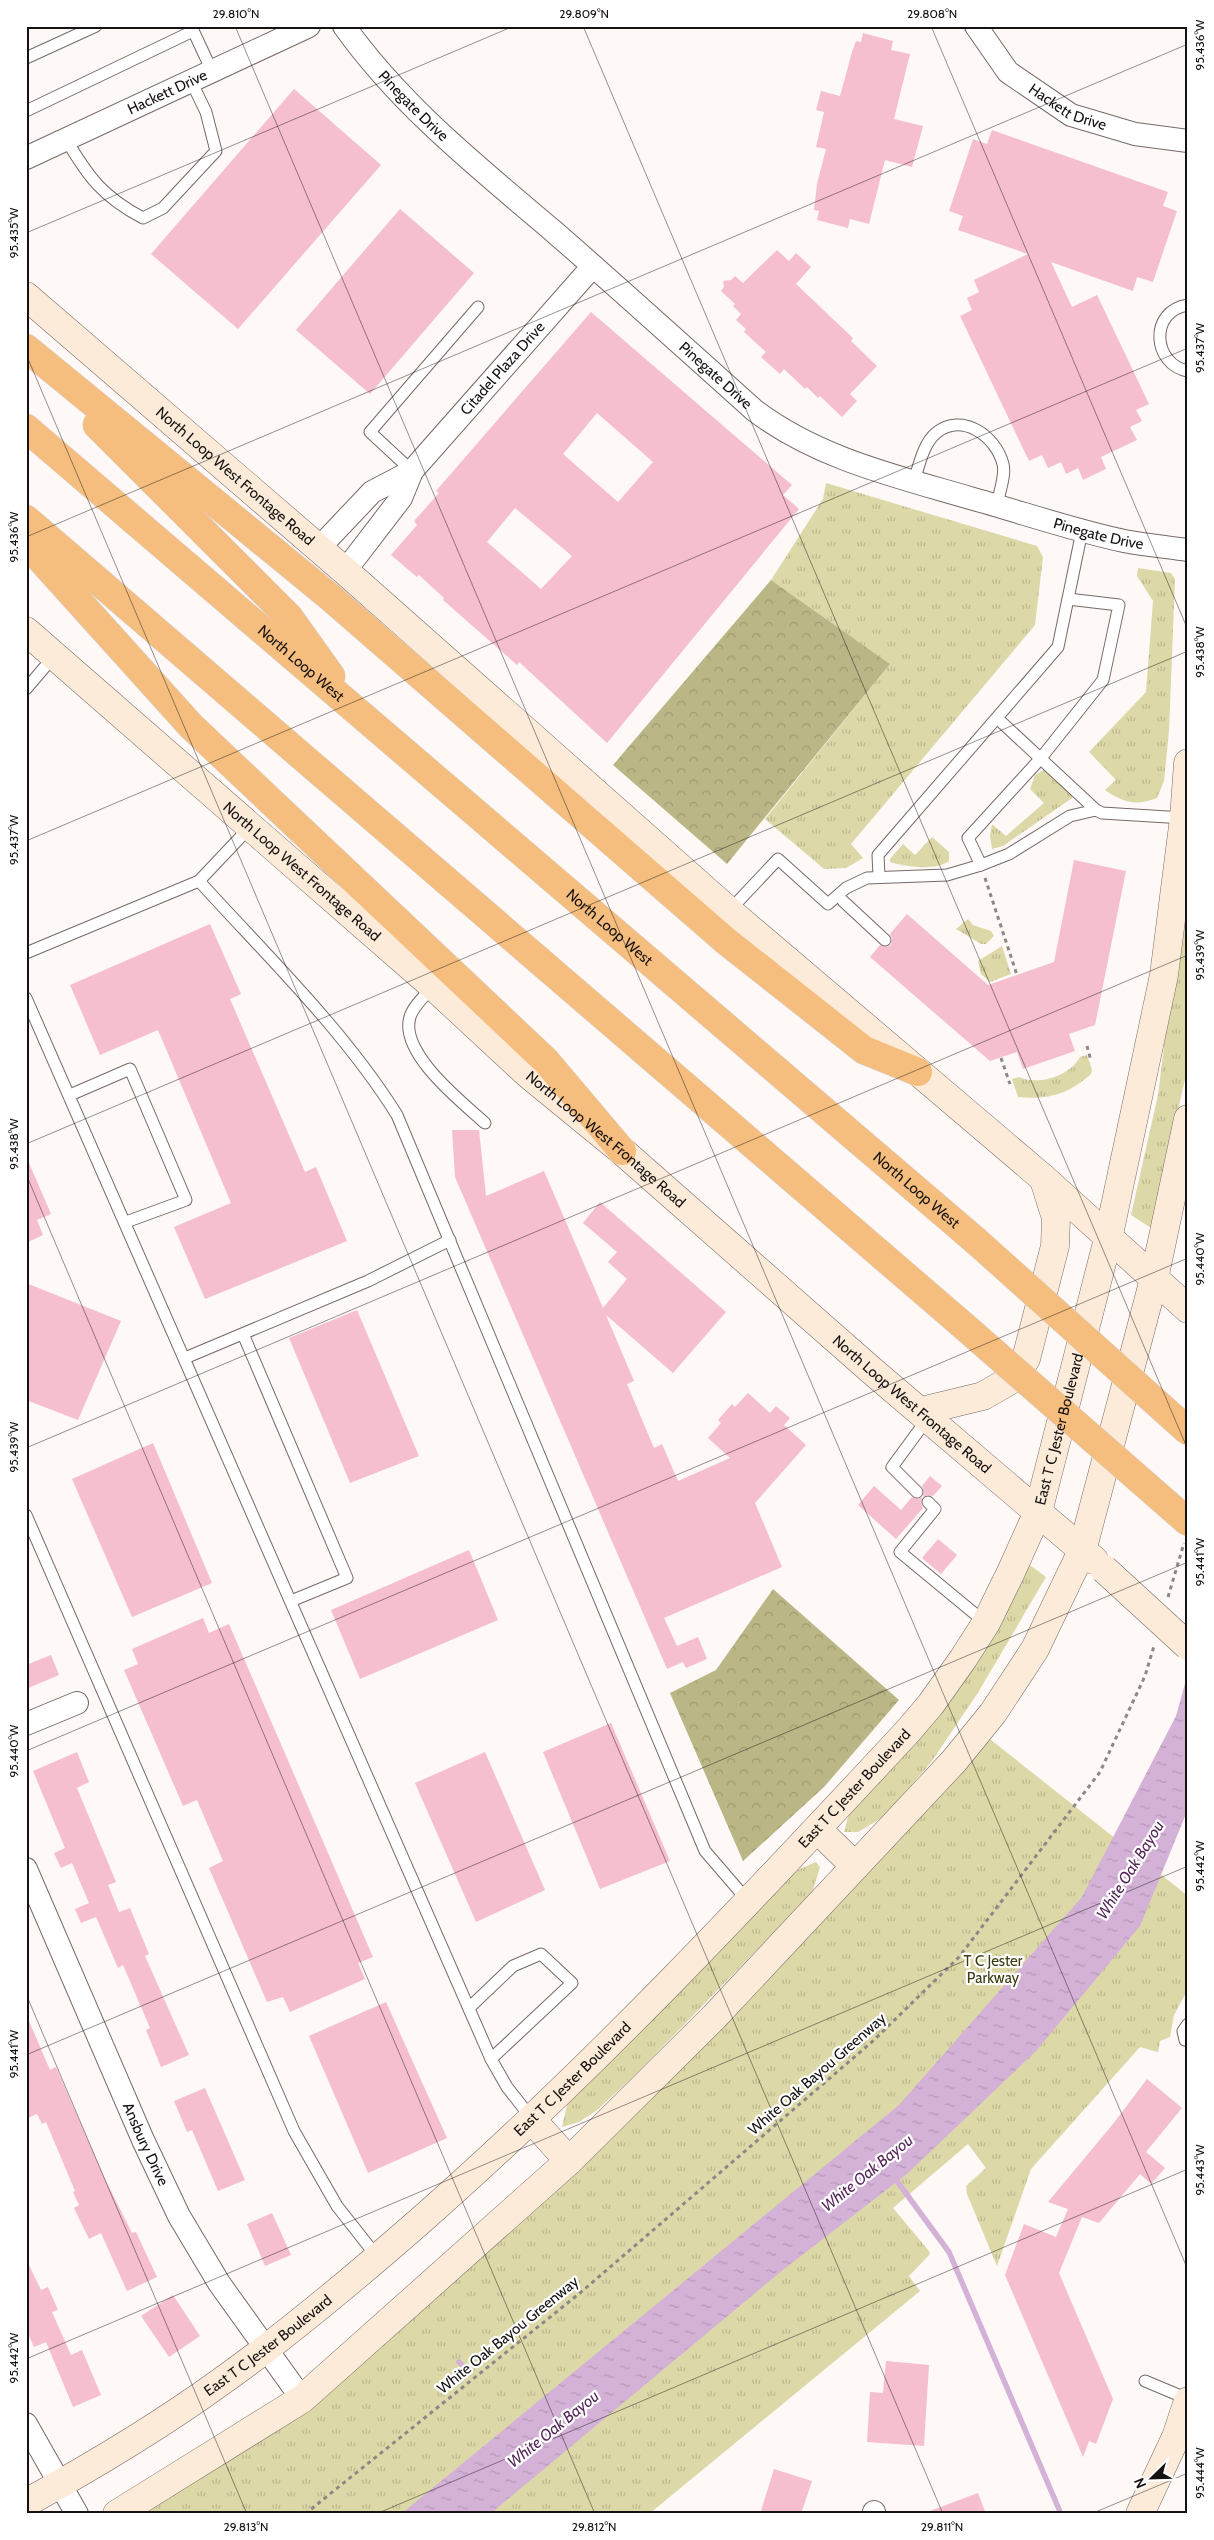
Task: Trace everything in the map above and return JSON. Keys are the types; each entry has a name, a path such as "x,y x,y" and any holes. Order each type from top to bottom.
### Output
{"highway":[{"path":"26,348 330,597 726,941 864,1050 918,1072"},
{"path":"26,348 118,447 290,617 350,704"},
{"name":"North Loop West","path":"26,428 976,1241 1188,1431"},
{"path":"26,519 958,1321 1186,1530"},
{"path":"26,543 191,726 546,1061 622,1151"}],"street":[{"name":"Hackett Drive","path":"26,158 309,26"},
{"name":"Pinegate Drive","path":"344,26 403,97 437,131 593,266 754,410 773,424 819,448 867,468 1082,531 1125,541 1188,550"},
{"name":"Hackett Drive","path":"976,26 1008,72 1071,115 1135,134 1188,141"},
{"name":"Citadel Plaza Drive","path":"345,571 401,498 412,471 593,266"},
{"name":"North Loop West Frontage Road","path":"26,296 319,548 729,911 1043,1178 1188,1310"},
{"name":"Citadel Plaza Drive","path":"319,548 372,492 412,471"},
{"name":"North Loop West Frontage Road","path":"26,631 433,986 529,1074 622,1151 1104,1569 1188,1646"},
{"name":"East T C Jester Boulevard","path":"26,2503 171,2416 319,2308 378,2258 532,2120 640,2014 817,1829 931,1704 963,1659 986,1622 1038,1512 1108,1239 1164,975 1186,818 1188,763"},
{"path":"117,2514 302,2399 568,2160 714,2017 954,1761 993,1713 1043,1634 1082,1551 1154,1279 1188,1119"},
{"path":"924,1414 983,1396 1009,1381 1026,1359 1055,1246 1056,1218 1043,1178"},
{"path":"26,1724 77,1703"},
{"path":"817,1829 855,1866"},
{"name":"Ansbury Drive","path":"26,1869 143,2140 179,2216 219,2283 302,2399"},
{"path":"532,2120 568,2160"},
{"path":"1140,2514 1182,2439 1188,2400"},
{"path":"26,2424 76,2514"}],"lane":[{"path":"26,58 96,26"},
{"path":"26,111 192,29 212,71"},
{"path":"66,139 86,174 118,205 143,218 163,208 216,151 206,112 192,81"},
{"path":"1188,305 1179,306 1166,315 1159,328 1160,344 1167,358 1180,370 1188,371"},
{"path":"412,471 370,432 478,307"},
{"path":"914,481 927,443 936,432 953,426 973,427 988,436 998,450 1004,466 997,505"},
{"path":"879,876 878,855 998,719 1058,647 1082,531"},
{"path":"981,865 968,838 1041,758 1103,680 1119,605 1068,599"},
{"path":"26,689 55,655"},
{"path":"998,719 1096,810 1102,813 1186,818"},
{"path":"729,911 778,858 828,904 846,888 866,878 879,876 947,876 981,865 1009,854 1070,816 1096,810"},
{"path":"26,952 198,881 251,826"},
{"path":"198,881 346,1043 377,1083 397,1115 705,1851 748,1901"},
{"path":"843,901 885,940"},
{"path":"433,986 410,1015 409,1030 428,1071 485,1123"},
{"path":"26,998 126,1222 491,2059 507,2086 532,2120"},
{"path":"70,1095 130,1069 186,1200 126,1222"},
{"path":"185,1358 368,1281 450,1240"},
{"path":"243,1334 347,1578 291,1601"},
{"path":"917,1492 892,1466 924,1414"},
{"path":"928,1502 936,1509 900,1552 986,1622"},
{"path":"26,1515 294,2131 337,2206 378,2258"},
{"path":"469,2008 513,1966 541,1954 572,1983 491,2059"},
{"path":"1188,2024 1183,2031 1185,2040 1188,2041"},
{"path":"1145,2381 1188,2400"}],"path":[{"path":"981,865 1017,975"},
{"path":"1087,1046 1091,1061"},
{"path":"1001,1058 1010,1084"},
{"path":"1167,1602 1186,1530"},
{"name":"White Oak Bayou Greenway","path":"305,2514 580,2293 873,2042 959,1957 1100,1772 1145,1676 1156,1639"}],"green space":[{"path":"826,483 1037,546 1043,557 1035,625 851,844 863,858 846,868 824,869 765,819 890,664 771,580 823,499"},
{"path":"1138,568 1171,573 1175,579 1169,731 1164,781 1157,798 1143,802 1130,802 1118,798 1105,790 1116,780 1089,752 1146,692 1153,601 1137,576"},
{"path":"771,580 890,664 727,864 613,765"},
{"path":"1047,768 1072,792 1072,798 1003,846 992,849 990,836 992,824 1006,836 1044,803 1030,789 1035,775"},
{"path":"932,837 949,852 949,861 929,867 912,867 890,862 890,859 903,844 915,855"},
{"path":"1188,904 1188,1066 1151,1228 1131,1215 1158,1095 1170,998 1184,934"},
{"path":"968,919 973,925 991,931 994,936 986,944 981,944 956,929"},
{"path":"1002,946 1011,974 990,982 981,974 978,961"},
{"path":"1087,1055 1092,1070 1091,1074 1075,1086 1058,1094 1048,1096 1018,1097 1012,1079 1019,1077 1027,1080 1053,1078 1069,1069 1080,1057"},
{"path":"1027,1563 1046,1577 979,1691 932,1761 885,1816 858,1832 844,1832 853,1799"},
{"path":"773,1589 899,1700 824,1787 743,1861 670,1693 716,1670"},
{"name":"T C Jester Parkway","path":"986,1736 1188,1896 1188,1989 1174,2015 1170,2037 1160,2041 1158,2052 1140,2047 1031,2169 997,2266 967,2194 966,2186 986,2168 968,2144 893,2208 930,2254 909,2276 920,2291 649,2514 134,2514 335,2375"},
{"path":"816,1862 820,1867 813,1890 786,1920 636,2074 596,2111 579,2122 562,2127 567,2105 790,1873"}],"water":[{"name":"White Oak Bayou","path":"1188,1673 1188,1809 1140,1926 1036,2051 907,2174 784,2269 490,2514 401,2514 899,2105 1082,1897 1176,1716"}],"building":[{"path":"863,33 893,41 891,50 910,54 894,119 923,126 912,167 885,160 869,224 850,219 848,228 817,220 819,211 814,210 817,184 826,149 816,147 824,112 816,110 821,91 840,96 856,41 861,42"},
{"path":"294,89 381,165 238,329 151,254"},
{"path":"992,130 1168,192 1163,206 1177,211 1153,282 1137,277 1133,291 1051,262 1072,307 1097,295 1149,404 1136,410 1142,421 1130,427 1137,440 1101,457 1106,469 1083,480 1078,468 1066,474 1061,462 1048,468 1042,455 1029,461 960,316 972,310 967,298 979,292 974,280 1028,254 958,230 963,216 949,211 973,139 987,144"},
{"path":"400,209 474,273 370,394 296,330"},
{"path":"777,250 789,261 796,253 811,267 796,284 853,338 851,341 877,366 850,394 857,401 842,417 820,396 818,398 807,387 805,389 784,369 780,374 761,357 766,352 744,332 746,329 736,320 741,314 733,306 735,304 721,291 724,287 723,281 731,280 735,276 743,283"},
{"path":"591,312 792,485 783,495 799,509 607,743 519,662 517,665 443,600 444,598 419,575 417,577 391,555 417,525 414,521 439,493 436,491","holes":["597,413 653,462 618,502 563,454","515,508 572,556 541,589 487,542"]},
{"path":"1074,860 1126,871 1095,1025 1069,1034 1075,1051 1023,1069 1017,1052 990,1061 870,957 880,945 887,947 891,945 892,938 890,934 907,914 988,985 1054,962"},
{"path":"210,924 241,994 230,999 305,1172 316,1167 347,1241 205,1299 174,1227 231,1203 158,1030 100,1055 70,985"},
{"path":"452,1130 479,1130 486,1196 544,1171 603,1308 627,1279 608,1262 617,1252 583,1223 600,1202 726,1312 673,1373 606,1315 634,1381 627,1384 654,1448 662,1444 678,1481 730,1458 708,1438 721,1423 718,1420 732,1404 735,1407 748,1393 770,1413 776,1406 790,1418 784,1425 806,1445 755,1503 782,1567 664,1618 677,1646 698,1637 707,1659 686,1668 683,1662 667,1669 455,1177"},
{"path":"26,1156 51,1214 37,1220 43,1235 26,1243"},
{"path":"26,1283 121,1321 78,1420 26,1400"},
{"path":"357,1310 419,1456 350,1483 289,1338"},
{"path":"153,1443 212,1583 132,1617 72,1479"},
{"path":"930,1476 942,1486 933,1496 927,1495 923,1497 924,1491 922,1486"},
{"path":"874,1486 901,1510 912,1497 918,1499 922,1497 921,1503 923,1508 896,1539 858,1505"},
{"path":"938,1539 957,1555 941,1574 922,1558"},
{"path":"469,1550 498,1620 360,1679 331,1610"},
{"path":"203,1618 209,1633 229,1624 373,1957 358,1963 365,1979 290,2012 283,1997 267,2002 209,1868 223,1861 197,1800 183,1806 124,1670 138,1664 132,1649"},
{"path":"51,1655 59,1675 26,1689 26,1665"},
{"path":"611,1723 670,1861 600,1889 543,1752"},
{"path":"77,1752 89,1782 77,1788 116,1882 108,1885 119,1912 130,1908 149,1954 145,1956 189,2055 161,2067 146,2030 150,2028 123,1965 118,1968 96,1917 81,1923 75,1909 89,1903 72,1863 61,1868 54,1853 65,1848 33,1771"},
{"path":"485,1752 545,1890 476,1922 415,1783"},
{"path":"386,2002 447,2138 368,2173 309,2036"},
{"path":"26,2014 50,2070 56,2067 104,2177 132,2233 136,2232 157,2277 127,2291 101,2233 89,2239 74,2208 79,2205 73,2192 75,2191 46,2122 42,2124 37,2114 26,2119"},
{"path":"1147,2079 1182,2108 1146,2152 1165,2168 1151,2184 1140,2174 1099,2223 1082,2217 1059,2273 1113,2399 1096,2444 1089,2441 1083,2457 1005,2275 1024,2224 1056,2237 1068,2209 1048,2202 1113,2124"},
{"path":"205,2088 245,2180 218,2191 192,2130 187,2132 174,2101"},
{"path":"272,2213 291,2255 265,2266 247,2224"},
{"path":"26,2259 41,2290 48,2287 58,2310 52,2312 71,2355 82,2350 101,2395 73,2407 46,2342 34,2347 26,2329"},
{"path":"173,2295 200,2336 169,2357 141,2316"},
{"path":"886,2361 929,2365 924,2446 867,2442 870,2392 883,2393"},
{"path":"774,2469 812,2481 801,2514 760,2514"},
{"path":"978,2493 986,2514 927,2514 927,2512"}],"waterway":[{"path":"894,2177 949,2252 1061,2514"},
{"path":"459,2362 469,2373"}]}
